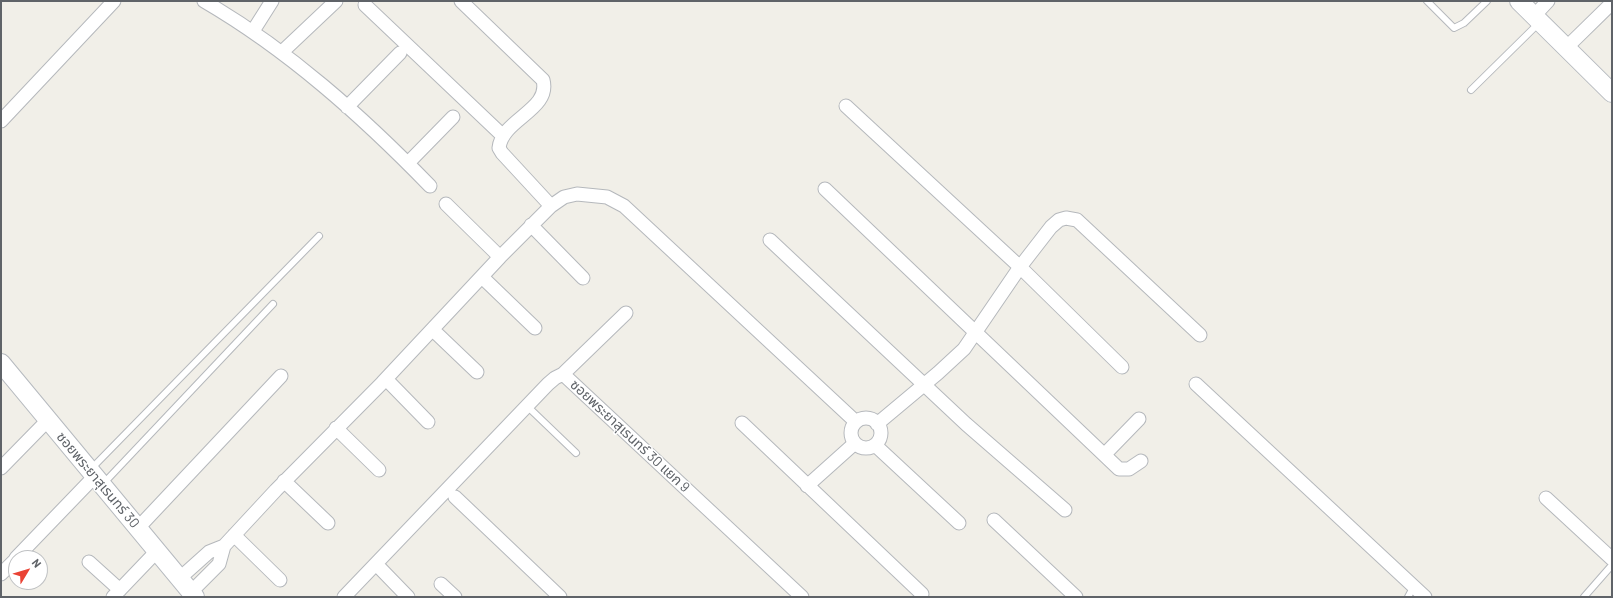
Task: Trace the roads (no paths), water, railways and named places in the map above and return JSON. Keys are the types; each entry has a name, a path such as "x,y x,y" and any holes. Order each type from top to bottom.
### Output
{"street":[{"path":"1,121 114,1"},
{"path":"204,1 253,31 282,52 408,163 430,186"},
{"path":"253,31 272,1"},
{"path":"282,52 336,1"},
{"path":"461,1 543,80 545,89 542,98 502,135 499,148 552,206"},
{"path":"1519,1 1607,86"},
{"path":"1537,19 1548,1"},
{"path":"1566,48 1612,3"},
{"path":"365,5 502,135"},
{"path":"347,108 400,53"},
{"path":"846,106 1020,267 1122,367"},
{"path":"408,163 453,117"},
{"path":"825,189 1119,469 1128,469 1141,461"},
{"path":"188,589 209,552 224,546 284,481 433,330 531,225 564,197 577,194 607,197 624,206 856,422"},
{"path":"446,204 500,257"},
{"path":"877,424 964,349 976,334 1020,267 1051,227 1059,220 1071,218 1076,220 1200,335"},
{"path":"531,225 583,278"},
{"path":"770,240 923,384 1065,510"},
{"path":"482,278 535,328"},
{"path":"563,374 626,312"},
{"path":"433,330 477,372"},
{"name":"ซอยพระยาสุเรนทร์ 30","path":"1,363 188,589"},
{"name":"ซอยพระยาสุเรนทร์ 30 แยก 9","path":"344,597 527,406 555,378 563,374 802,597"},
{"path":"138,528 281,376"},
{"path":"386,379 428,422"},
{"path":"1196,384 1411,592 1425,597"},
{"path":"867,418 877,424 881,435 875,445 864,448 854,443 851,432 856,422 867,418"},
{"path":"1104,454 1139,419"},
{"path":"1,468 48,420"},
{"path":"742,423 922,594"},
{"path":"336,428 379,470"},
{"path":"807,486 854,443"},
{"path":"875,445 959,523"},
{"path":"24,550 96,477"},
{"path":"284,481 328,523"},
{"path":"455,497 560,597"},
{"path":"1546,498 1612,559"},
{"path":"994,520 1076,597"},
{"path":"234,535 280,580"},
{"path":"89,562 117,594 157,551"},
{"path":"376,564 408,597"},
{"path":"1,574 8,567"},
{"path":"441,584 455,597"}],"lane":[{"path":"1427,1 1454,28 1464,23 1487,1"},
{"path":"1471,90 1537,19"},
{"path":"96,477 319,236"},
{"path":"96,477 273,304"},
{"path":"527,406 576,453"},
{"path":"1584,597 1612,566"}]}
